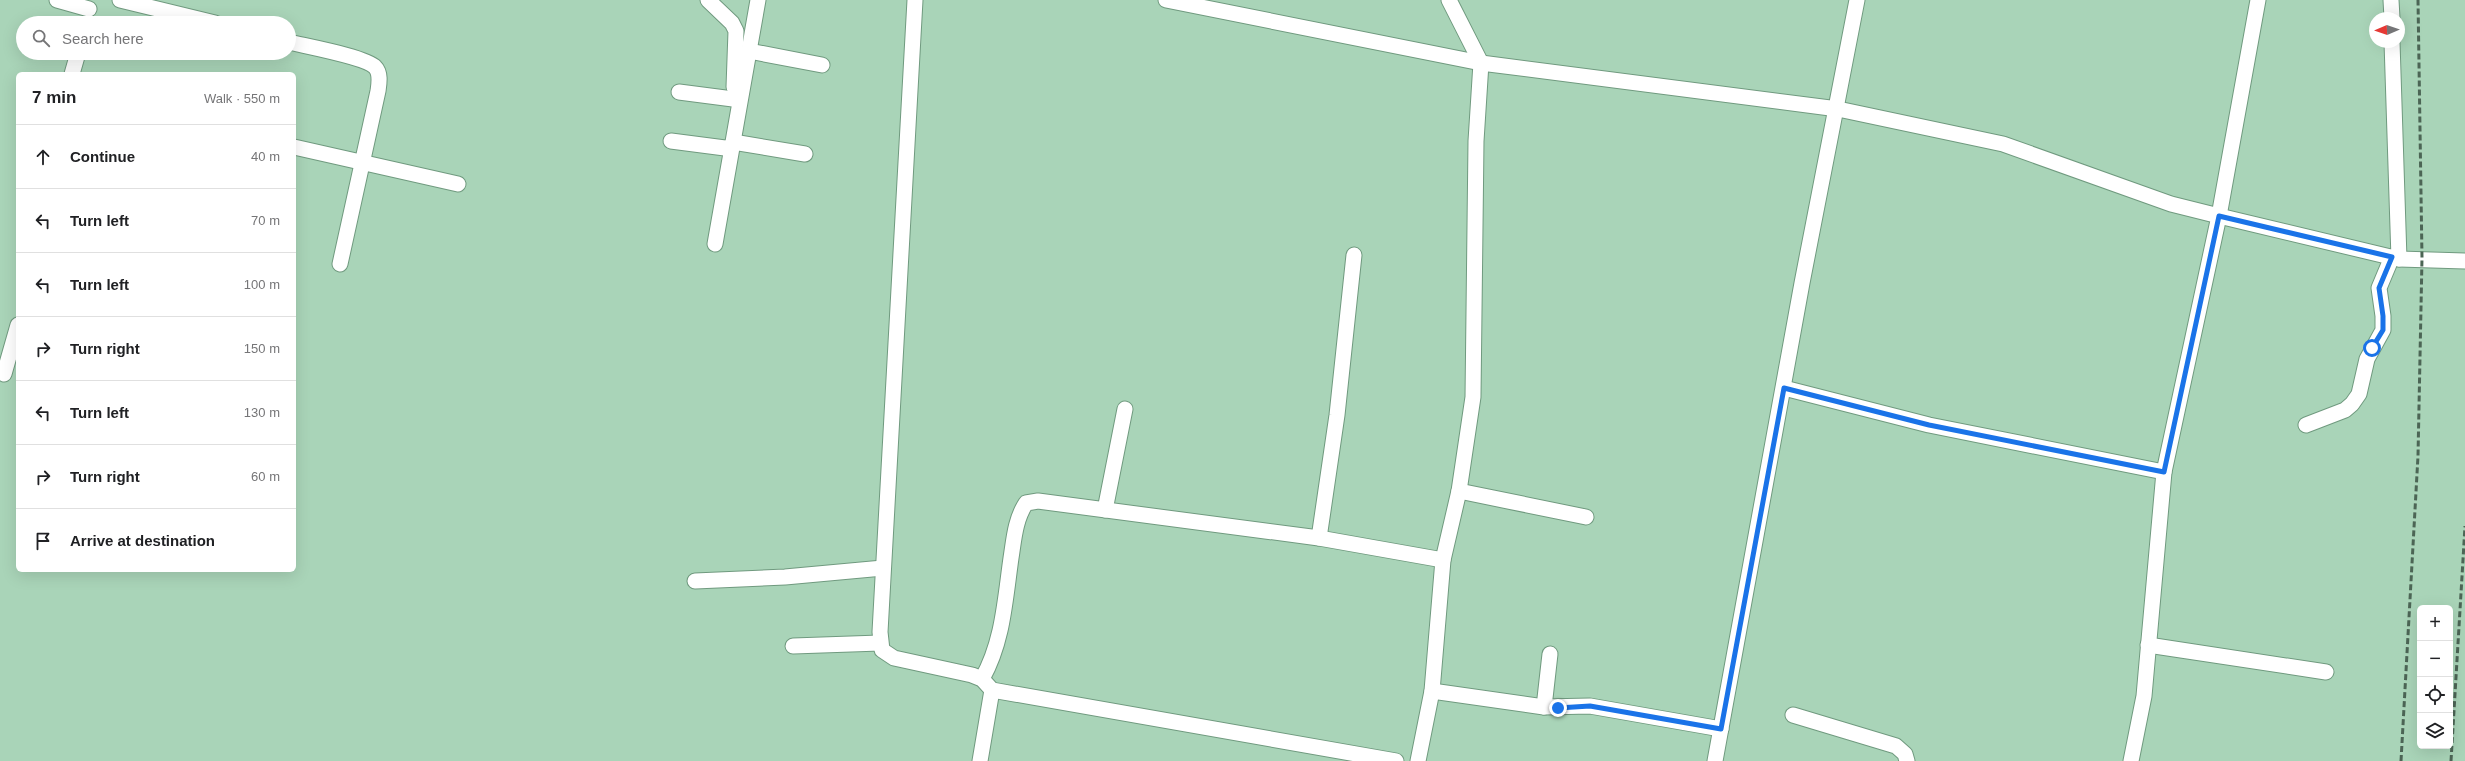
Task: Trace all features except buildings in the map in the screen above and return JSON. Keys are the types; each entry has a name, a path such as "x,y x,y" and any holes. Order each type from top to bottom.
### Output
{"street":[{"path":"57,0 89,11"},
{"path":"120,0 186,16"},
{"path":"708,0 732,23 736,32 733,99 726,187 715,244"},
{"path":"729,145 758,0"},
{"path":"915,0 883,568 880,643 886,655 982,679 992,690 1396,761"},
{"path":"1166,0 1481,63 1838,110 2004,144 2171,204 2219,216 2396,258 2465,261"},
{"path":"1418,761 1432,691 1443,560 1459,490 1473,398 1476,141 1481,63 1449,0"},
{"path":"1715,761 1802,283 1838,110 1857,0"},
{"path":"2131,761 2144,696 2164,472 2219,216 2258,0"},
{"path":"2391,0 2392,12"},
{"path":"296,44 361,61 375,66 379,72 378,91 340,264"},
{"path":"2306,425 2345,410 2352,404 2359,394 2367,359 2383,330 2383,316 2379,288 2396,258 2392,48"},
{"path":"749,51 822,65"},
{"path":"73,72 76,60"},
{"path":"679,92 733,99"},
{"path":"671,141 729,145 805,154"},
{"path":"296,148 362,164 458,184"},
{"path":"1319,538 1337,416 1354,255"},
{"path":"4,374 16,332"},
{"path":"1784,388 1929,425 2164,472"},
{"path":"1105,510 1125,409"},
{"path":"1459,490 1586,517"},
{"path":"982,679 991,664 1000,637 1016,523 1026,503 1038,501 1319,538 1443,560"},
{"path":"695,581 785,577 883,568"},
{"path":"793,646 880,643"},
{"path":"2148,645 2326,672"},
{"path":"1544,707 1550,654"},
{"path":"980,761 992,690"},
{"path":"1432,691 1544,707 1590,706 1721,729"},
{"path":"1793,715 1896,746 1904,754 1907,761"}],"railway":[{"path":"2401,761 2418,456 2422,258 2418,0"},
{"path":"2451,761 2465,526"}],"route":[{"path":"1558,708 1590,706 1721,729 1732,678 1784,388 1929,425 2164,472 2219,216 2392,257 2379,288 2384,323 2383,330 2372,348"}]}
